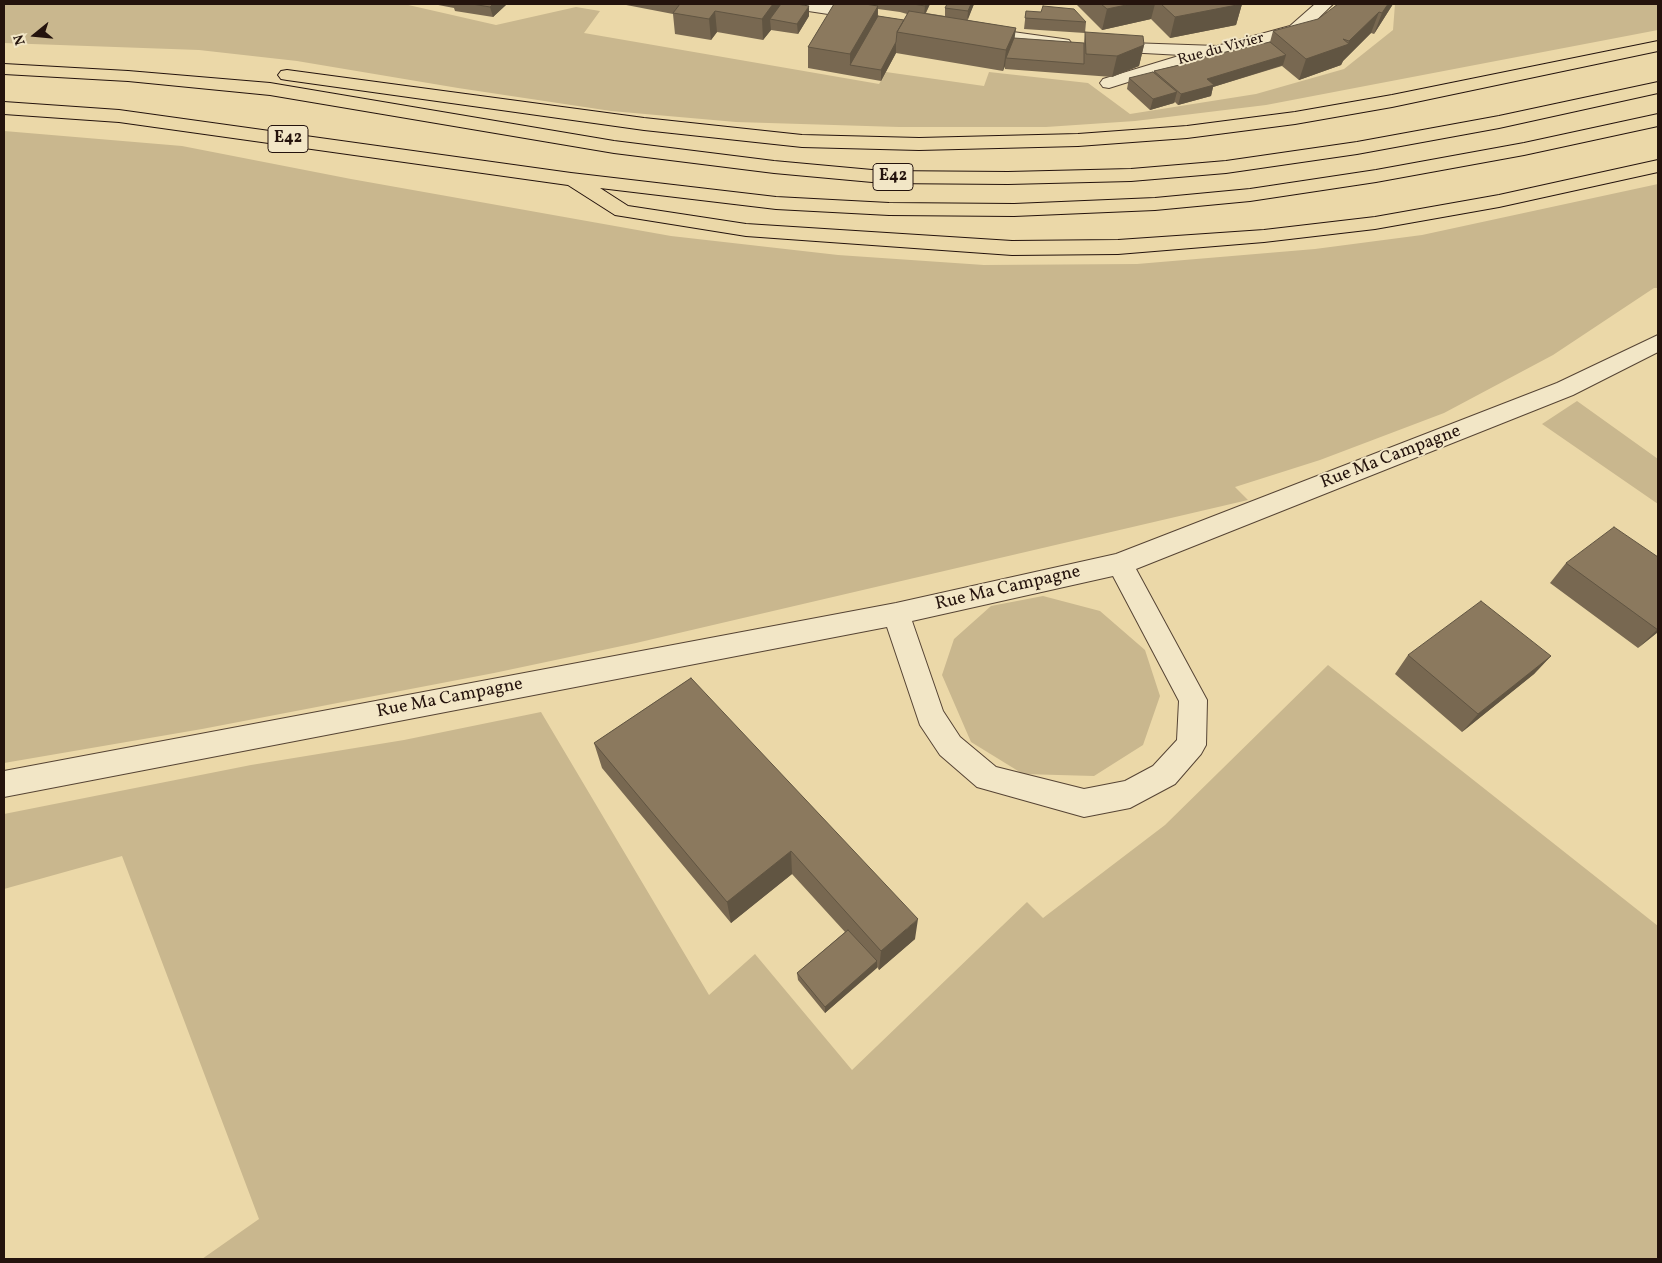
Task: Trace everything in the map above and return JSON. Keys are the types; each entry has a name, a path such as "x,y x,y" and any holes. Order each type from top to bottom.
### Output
{"highway":[{"path":"128,76 296,74 644,124 802,141 919,144 1078,140 1187,132 1392,101 1658,46"},
{"name":"E42","path":"4,69 128,76 270,89 614,147 774,167 883,177 1008,178 1131,175 1226,167 1357,148 1461,129 1658,88"},
{"name":"E42","path":"4,108 120,116 571,179 776,203 889,209 1014,210 1155,204 1250,195 1376,176 1524,149 1658,120"},
{"path":"571,179 622,211 746,230 1012,248 1118,247 1264,236 1375,223 1499,201 1658,166"}],"street":[{"path":"795,4 882,18"},
{"name":"Rue du Vivier","path":"1109,83 1157,67 1296,30 1325,4"},
{"path":"959,29 1087,45 1217,51"},
{"name":"Rue Ma Campagne","path":"4,784 896,614 1120,564 1564,389 1658,343"},
{"path":"896,614 930,716 950,746 988,778 1084,803 1130,794 1164,775 1191,746 1193,700 1120,564"}],"shaded area":[{"path":"4,4 404,4 496,25 576,7 600,11 584,33 879,84 886,72 984,86 989,72 1088,83 1130,114 1256,94 1344,69 1393,30 1395,4 1658,4 1658,30 1266,105 1135,121 1046,127 899,127 736,122 611,111 297,61 199,50 4,43"},
{"path":"4,131 182,146 351,179 671,236 838,255 984,265 1137,264 1315,249 1422,235 1658,184 1658,288 1654,288 1553,355 1444,413 1320,460 1235,487 1248,500 636,643 494,673 202,729 4,763"},
{"path":"1577,401 1658,459 1658,504 1542,424"},
{"path":"1043,596 1100,611 1145,650 1160,696 1143,745 1094,776 1023,774 971,742 942,675 954,639 991,606"},
{"path":"1328,665 1658,926 1658,1259 202,1259 259,1219 122,856 4,889 4,814 251,765 404,740 541,712 709,995 755,954 852,1070 1027,902 1043,918 1165,825"}],"building":[{"path":"472,4 493,4 490,7"},
{"path":"680,4 773,4 762,19 715,11 709,19 673,13"},
{"path":"781,4 809,6 797,24 770,19"},
{"path":"834,4 878,6 850,54 808,47"},
{"path":"947,4 971,4 968,11 945,8"},
{"path":"1101,4 1131,4 1107,9"},
{"path":"1161,4 1242,4 1175,17"},
{"path":"1338,4 1388,4 1382,13 1379,12 1349,41 1343,39 1349,44 1306,59 1273,31 1318,19"},
{"path":"1043,6 1074,9 1086,22 1025,18 1026,11 1041,12"},
{"path":"909,11 1016,28 1006,50 897,32"},
{"path":"878,16 904,20 897,32 896,42 881,70 850,65"},
{"path":"1085,32 1143,36 1144,45 1117,56 1086,54"},
{"path":"1014,38 1084,43 1084,64 1006,58"},
{"path":"1270,42 1286,55 1207,79 1214,85 1181,94 1154,71 1188,63 1186,61"},
{"path":"1153,72 1177,92 1153,99 1129,78"},
{"path":"1614,527 1658,557 1658,630 1566,563"},
{"path":"1481,601 1551,656 1478,714 1408,655"},
{"path":"691,678 918,919 881,951 791,851 727,902 594,743"},
{"path":"848,930 877,961 825,1007 797,973"}]}
